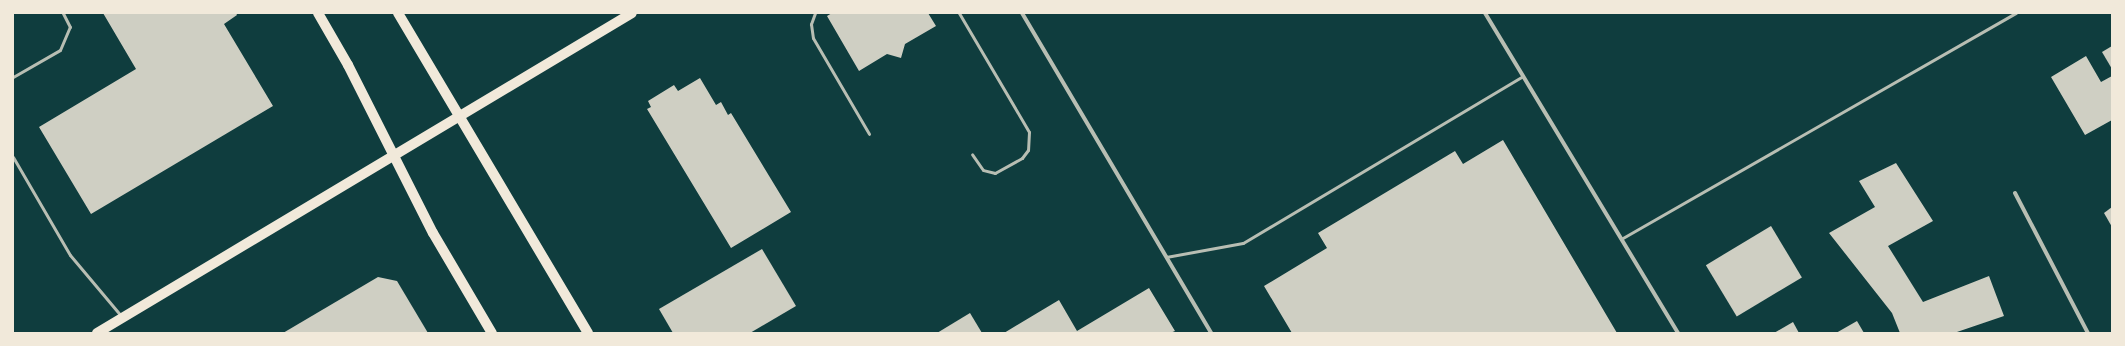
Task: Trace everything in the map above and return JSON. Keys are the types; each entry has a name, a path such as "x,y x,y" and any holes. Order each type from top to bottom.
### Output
{"main road":[{"path":"318,13 348,65 433,233 492,333"},
{"path":"398,13 588,333"},
{"path":"97,333 632,13"}],"street":[{"path":"1022,13 1210,333"},
{"path":"1485,13 1678,333"},
{"path":"2016,194 2088,333"}],"lane":[{"path":"13,77 60,50 70,27 62,13"},
{"path":"816,13 811,24 813,38 869,134"},
{"path":"959,13 1029,132 1028,150 1022,158 995,173 983,170 972,154"},
{"path":"1621,239 2016,13"},
{"path":"1166,257 1243,243 1523,76"},
{"path":"13,157 70,255 123,318"}],"building":[{"path":"103,13 236,13 237,15 224,24 273,106 91,214 39,127 136,69"},
{"path":"832,13 928,13 936,26 905,44 901,58 887,54 859,71 827,16"},
{"path":"2112,46 2112,69 2102,52"},
{"path":"2086,56 2101,82 2112,76 2112,120 2085,135 2051,77"},
{"path":"700,78 716,105 721,102 728,115 731,113 791,212 731,248 647,109 651,107 648,101 674,85 678,91"},
{"path":"1503,140 1617,333 1292,333 1264,286 1327,248 1318,233 1455,151 1463,164"},
{"path":"1896,163 1933,221 1888,246 1923,302 1989,276 2004,316 1954,333 1900,333 1892,313 1829,233 1875,207 1859,181"},
{"path":"2112,207 2112,227 2104,213"},
{"path":"1771,226 1802,277 1737,317 1706,265"},
{"path":"762,249 796,306 750,333 673,333 659,309"},
{"path":"378,277 397,281 428,333 283,333"},
{"path":"1149,288 1175,331 1170,333 1004,333 1059,300 1077,331"},
{"path":"970,313 982,333 937,333"},
{"path":"1857,321 1864,333 1836,333"},
{"path":"1793,322 1799,333 1774,333"}]}
